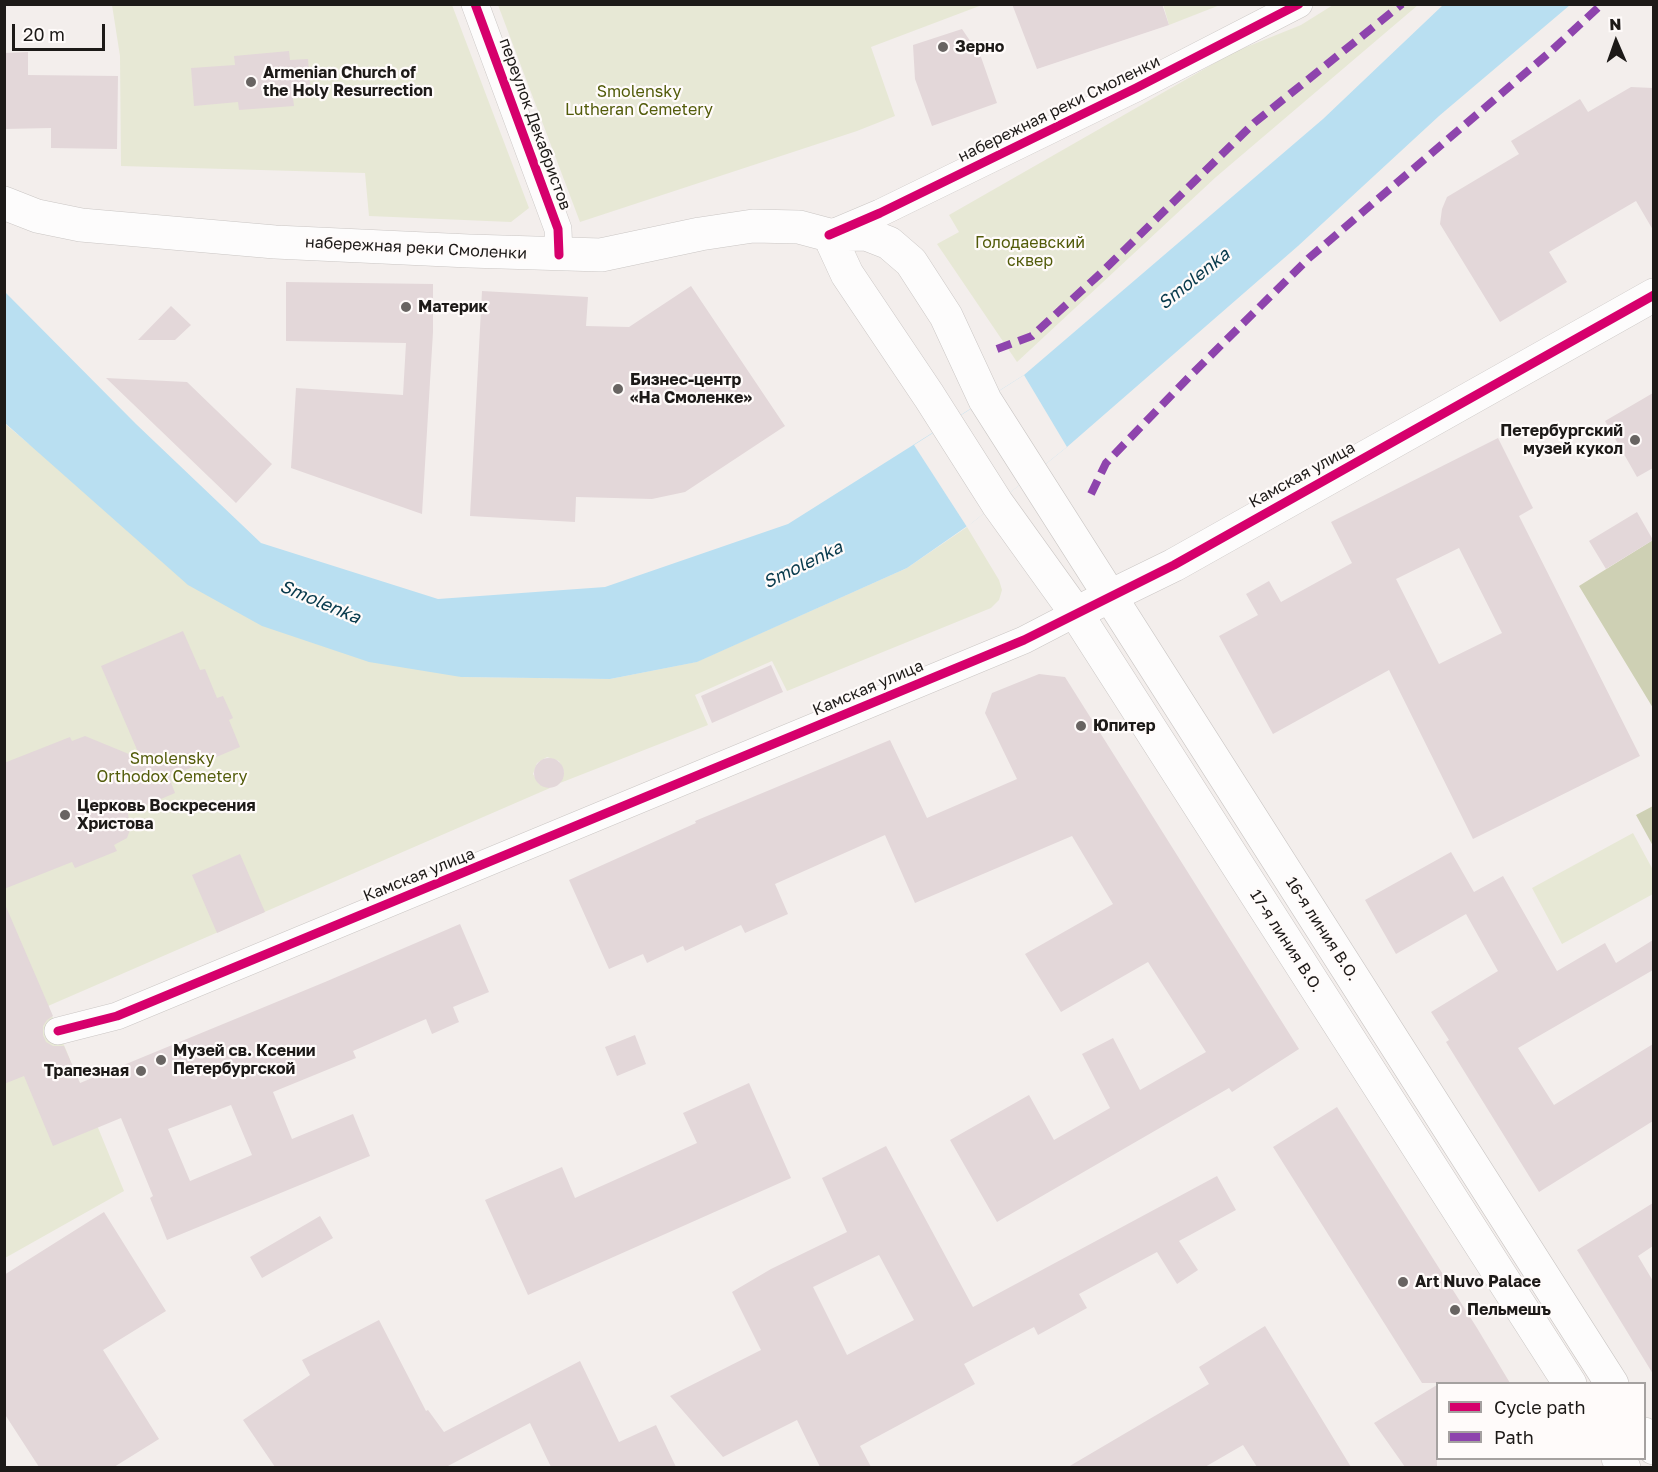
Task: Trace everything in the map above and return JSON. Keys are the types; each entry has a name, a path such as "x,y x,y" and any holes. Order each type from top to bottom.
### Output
{"main road":[{"name":"набережная реки Смоленки","path":"4,203 37,216 81,225 133,231 274,242 559,255 601,255 700,234 753,226 798,227 829,235 866,234 889,243 911,262 946,316 985,400 1032,474"},
{"name":"17-я линия В.О.","path":"829,235 847,274 997,503 1076,614 1569,1382"},
{"name":"Камская улица","path":"1076,614 1174,565 1653,295"},
{"name":"16-я линия В.О.","path":"1032,474 1611,1382"}],"street":[{"name":"переулок Декабристов","path":"475,4 558,229 559,255"},
{"name":"набережная реки Смоленки","path":"829,235 899,204 1136,88 1299,4"},
{"name":"Камская улица","path":"58,1031 117,1016 139,1007 1024,640 1076,614"}],"green space":[{"path":"1163,4 1220,4 1220,5 1169,25"},
{"path":"112,5 452,5 529,208 511,222 369,216 365,173 121,166 120,56"},
{"name":"Smolensky Lutheran Cemetery","path":"498,5 982,5 871,47 895,116 857,131 580,222"},
{"name":"Голодаевский сквер","path":"1333,5 1418,5 1216,177 1017,362 937,244 959,232 949,215 1234,52 1301,25"},
{"name":"Smolensky Orthodox Cemetery","path":"4,423 29,444 461,677 610,679 696,662 907,568 967,527 999,580 1002,590 999,600 991,608 787,691 772,661 695,695 708,725 560,783 564,772 559,761 547,757 537,763 533,774 539,784 550,788 48,1006 124,1191 5,1258"},
{"path":"1653,540 1653,708 1579,586"},
{"path":"1653,806 1653,846 1636,815"},
{"path":"1633,833 1653,870 1653,894 1562,944 1532,888"}],"water":[{"name":"Smolenka","path":"1443,5 1570,5 1439,116 1298,246 1067,447 973,522 907,568 697,662 610,679 461,677 369,662 262,626 188,585 5,423 4,291 136,424 261,543 438,599 605,587 788,524 1024,375 1323,119"}],"pier":[{"path":"1024,375 1067,447 967,527 914,445"}],"building":[{"path":"1012,4 1162,4 1169,25 1037,69"},
{"path":"962,29 981,57 997,103 932,126 915,79 913,45"},
{"name":"Armenian Church of the Holy Resurrection","path":"289,51 290,60 308,59 311,96 293,98 294,106 239,110 238,102 194,106 191,68 235,65 234,56"},
{"path":"28,52 28,75 118,76 117,149 51,148 51,128 4,129 4,53"},
{"path":"1631,87 1653,88 1653,230 1636,201 1549,252 1567,282 1500,322 1440,224 1442,209 1447,197 1519,154 1511,141 1580,99 1588,112"},
{"path":"286,282 433,284 433,332 422,514 291,468 296,388 403,395 406,343 286,341"},
{"name":"Бизнес-центр «На Смоленке»","path":"691,286 785,426 685,492 652,499 576,497 575,522 470,516 482,291 588,297 586,326 629,327"},
{"path":"171,306 191,325 175,340 138,340"},
{"path":"106,378 187,382 272,464 236,503"},
{"name":"Петербургский музей кукол","path":"1653,393 1653,468 1637,477 1605,421"},
{"path":"1498,438 1533,508 1519,516 1640,756 1473,839 1389,670 1273,734 1219,636 1258,615 1246,594 1269,581 1281,602 1352,563 1331,522","holes":["1459,548 1502,633 1439,664 1396,579"]},
{"path":"1637,512 1653,540 1606,569 1589,541"},
{"path":"183,631 200,670 205,669 217,698 223,696 233,718 229,720 240,747 169,777 175,793 128,813 130,830 127,838 114,845 117,851 75,868 72,862 4,889 4,763 70,737 72,741 85,736 141,759 101,666"},
{"path":"771,665 783,692 712,723 701,696"},
{"path":"1039,674 1065,677 1299,1049 1232,1092 1229,1088 997,1222 950,1140 1029,1095 1054,1140 1110,1108 1082,1054 1113,1038 1140,1090 1206,1052 1148,962 1061,1012 1025,954 1113,904 1072,836 915,903 885,835 775,884 788,914 745,933 741,925 685,951 683,946 647,963 643,954 609,969 569,880 696,823 695,821 890,740 927,818 1017,779 985,713 992,693"},
{"path":"549,758 555,759 563,767 563,779 555,787 549,788 543,787 535,779 534,773 535,767 543,759"},
{"path":"1451,852 1474,892 1503,876 1557,971 1605,943 1616,963 1653,940 1653,970 1518,1048 1554,1105 1653,1044 1653,1121 1539,1192 1446,1042 1449,1040 1431,1012 1498,971 1466,914 1396,954 1365,900"},
{"path":"240,854 265,912 217,933 192,875"},
{"path":"4,902 53,1016 43,1026 43,1035 46,1042 53,1046 64,1046 80,1083 460,924 489,992 453,1007 459,1022 432,1034 426,1019 353,1051 356,1058 273,1092 292,1139 353,1114 370,1156 167,1240 150,1198 153,1196 121,1118 53,1146 24,1076 4,1084","holes":["231,1105 252,1155 190,1181 168,1129"]},
{"path":"635,1035 646,1064 617,1076 605,1047"},
{"path":"749,1083 791,1178 528,1295 485,1200 562,1167 575,1198 697,1143 683,1113"},
{"name":"Art Nuvo Palace","path":"1337,1107 1509,1382 1422,1383 1273,1147"},
{"path":"886,1146 973,1307 1217,1176 1236,1210 1179,1241 1198,1270 1177,1284 1157,1252 1079,1294 1087,1308 1038,1335 1034,1327 964,1364 975,1384 860,1446 871,1467 820,1467 797,1420 723,1457 670,1396 761,1350 732,1292 771,1269 847,1232 822,1178","holes":["879,1255 914,1320 847,1355 813,1287"]},
{"path":"1653,1203 1653,1246 1638,1256 1653,1281 1653,1374 1577,1250"},
{"path":"104,1212 166,1311 103,1350 159,1439 114,1467 39,1467 4,1413 4,1275"},
{"path":"320,1216 333,1238 262,1278 250,1257"},
{"path":"379,1320 426,1411 428,1410 444,1432 580,1361 619,1442 656,1425 676,1467 551,1467 530,1423 446,1467 275,1467 243,1420 310,1375 302,1360"},
{"path":"1265,1326 1351,1467 1257,1467 1243,1445 1205,1467 1068,1467 1209,1384 1199,1367"},
{"path":"1436,1386 1437,1467 1405,1467 1374,1423"}],"marked path":[{"path":"997,349 1032,336 1101,273 1254,123 1402,4"},
{"path":"1091,494 1106,463 1309,258 1550,52 1602,4"}],"cycle path":[{"path":"475,4 558,229 559,255"},
{"path":"829,235 880,213 1136,88 1299,4"},
{"path":"58,1031 117,1016 1024,640 1174,565 1654,295"}],"place":[{"name":"Зерно","path":"943,47"},
{"name":"Armenian Church of the Holy Resurrection","path":"251,82"},
{"name":"Материк","path":"406,307"},
{"name":"Бизнес-центр «На Смоленке»","path":"618,389"},
{"name":"Петербургский музей кукол","path":"1635,440"},
{"name":"Юпитер","path":"1081,726"},
{"name":"Церковь Воскресения Христова","path":"65,815"},
{"name":"Музей св. Ксении Петербургской","path":"161,1060"},
{"name":"Трапезная","path":"141,1071"},
{"name":"Art Nuvo Palace","path":"1403,1282"},
{"name":"Пельмешъ","path":"1455,1310"}]}
